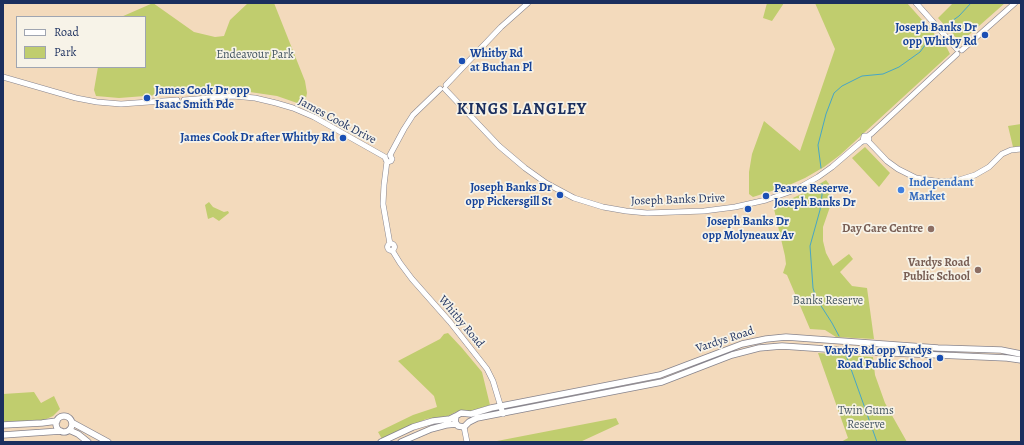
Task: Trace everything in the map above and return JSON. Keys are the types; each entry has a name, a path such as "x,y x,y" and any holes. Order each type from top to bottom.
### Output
{"main road":[{"name":"Vardys Road","path":"465,414 660,375 742,344 758,340 786,337 938,348 1001,350 1021,354"},
{"path":"849,341 845,344 846,348 865,349 870,352"},
{"name":"Vardys Road","path":"469,422 477,418 662,382 732,356 760,348 782,346 1021,360"},
{"path":"381,442 413,427 433,420 450,419 460,413 465,414 468,417 469,422 464,427 460,427 456,424 446,425 431,429 401,442"},
{"path":"3,425 57,421 62,416 67,416 71,419 72,423 108,442"},
{"path":"456,416 454,420 456,424"},
{"path":"57,421 57,428 61,431"},
{"path":"3,435 64,432 72,427 72,423"},
{"path":"69,430 78,434 88,442"}],"street":[{"path":"388,158 413,115 444,88 497,32 528,3"},
{"path":"916,3 959,51"},
{"name":"Joseph Banks Drive","path":"444,88 500,146 546,183 574,198 603,207 647,213 704,211 735,207 766,200 795,190 832,167 866,139 959,51 1015,3"},
{"name":"James Cook Drive","path":"3,77 76,98 97,102 121,104 177,100 180,98 184,100 233,96 255,98 293,108 314,117 388,158"},
{"path":"866,139 887,161 898,169 916,178 941,182 959,180 975,175 1002,154 1011,150 1021,149"},
{"name":"Whitby Road","path":"388,158 383,204 390,244 392,243 394,246 392,250 412,280 450,322 487,369 493,381 503,414"},
{"path":"464,427 466,442"}],"green space":[{"name":"Endeavour Park","path":"153,3 194,32 215,37 224,36 230,20 248,3 274,3 305,81 307,93 305,103 303,105 277,96 243,91 223,90 119,98 96,96 94,90 98,68 146,68 146,16 123,16"},
{"path":"767,3 784,3 772,21 763,18"},
{"path":"815,3 907,3 947,48 950,54 840,155 824,167 787,186 753,197 749,194 749,172 752,154 764,121 800,151 835,49"},
{"path":"951,3 1005,3 960,42 938,18 952,4"},
{"path":"1021,124 1021,146 1013,147 1008,126"},
{"path":"865,147 890,173 879,187 852,158"},
{"name":"Banks Reserve","path":"826,180 829,184 830,191 827,203 831,204 823,227 823,241 826,253 833,266 849,254 853,259 840,272 852,286 867,288 874,339 836,337 825,330 810,329 787,275 783,273 786,264 774,209 775,206 806,192"},
{"path":"209,202 213,207 224,212 228,211 229,213 219,221 213,217 208,219 205,205"},
{"path":"448,333 482,372 490,405 471,411 458,411 448,416 426,419 382,439 378,432 413,415 437,407 434,396 398,361 440,339 444,334"},
{"name":"Twin Gums Reserve","path":"818,353 873,357 875,375 885,403 907,442 841,442 848,438"},
{"path":"34,392 41,403 54,396 60,409 53,416 44,420 3,422 3,394"},
{"path":"616,418 619,424 580,442 497,442 497,441"}],"waterway":[{"path":"949,23 959,16 971,3"},
{"path":"821,168 818,145 826,114 834,93 842,86 862,76 883,74 899,67 920,52 931,37"},
{"path":"822,184 820,210 810,246 813,288 816,298 839,336"},
{"path":"846,355 877,442"}],"place":[{"name":"Joseph Banks Dr opp Whitby Rd","path":"985,35"},
{"name":"Whitby Rd at Buchan Pl","path":"462,61"},
{"name":"James Cook Dr opp Isaac Smith Pde","path":"147,98"},
{"name":"James Cook Dr after Whitby Rd","path":"343,138"},
{"name":"Independant Market","path":"901,190"},
{"name":"Joseph Banks Dr opp Pickersgill St","path":"560,195"},
{"name":"Pearce Reserve, Joseph Banks Dr","path":"766,196"},
{"name":"Joseph Banks Dr opp Molyneaux Av","path":"748,209"},
{"name":"Day Care Centre","path":"931,229"},
{"name":"Vardys Road Public School","path":"978,270"},
{"name":"Vardys Rd opp Vardys Road Public School","path":"940,358"}],"district":[{"name":"KINGS LANGLEY","path":"522,110"}]}
